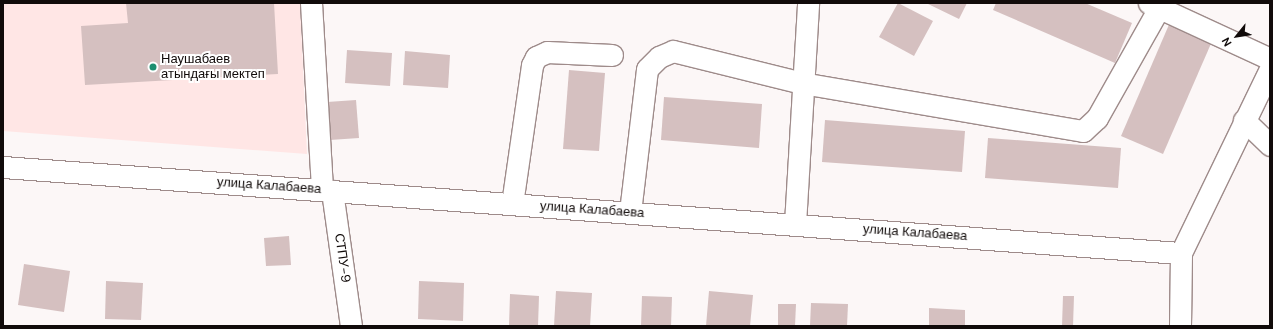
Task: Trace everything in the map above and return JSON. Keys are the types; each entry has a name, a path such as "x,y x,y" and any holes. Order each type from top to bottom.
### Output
{"street":[{"name":"СТПУ-9","path":"311,3 327,190 351,326"},
{"path":"795,224 802,83 808,3"},
{"path":"630,212 647,68 659,57 673,51 802,83 1083,132 1097,118 1154,5 1270,59"},
{"path":"512,204 532,65 536,57 547,52 612,55"},
{"path":"1180,326 1181,253 1270,69"},
{"path":"1244,120 1270,145"},
{"name":"улица Калабаева","path":"3,168 327,190 1181,253"}],"shaded area":[{"name":"Наушабаев атындағы мектеп","path":"3,3 300,3 307,154 3,131"}],"building":[{"path":"126,3 274,3 278,74 85,85 81,26 128,23"},
{"path":"898,3 933,21 914,56 879,37"},
{"path":"926,3 967,3 959,19"},
{"path":"996,3 1085,3 1132,23 1115,63 993,10"},
{"path":"1171,20 1213,39 1163,154 1121,136"},
{"path":"347,50 392,53 390,86 345,83"},
{"path":"405,51 450,55 448,88 403,85"},
{"path":"569,70 605,73 599,151 563,149"},
{"path":"664,97 762,104 759,148 661,140"},
{"path":"356,100 359,138 330,140 327,102"},
{"path":"825,120 965,131 962,172 822,162"},
{"path":"988,138 1121,148 1118,188 985,178"},
{"path":"289,236 291,265 266,266 264,238"},
{"path":"24,264 70,271 64,312 18,305"},
{"path":"106,281 143,283 141,320 105,319"},
{"path":"419,281 464,283 463,321 418,319"},
{"path":"556,291 592,293 590,326 554,326"},
{"path":"709,291 753,295 750,326 706,326"},
{"path":"510,294 539,296 538,326 509,326"},
{"path":"642,296 672,297 671,326 641,326"},
{"path":"1063,296 1074,296 1073,326 1062,326"},
{"path":"811,303 848,304 847,326 810,326"},
{"path":"778,304 796,304 795,326 778,326"},
{"path":"929,308 965,310 965,326 929,326"}],"place":[{"name":"Наушабаев атындағы мектеп","path":"153,67"}]}
